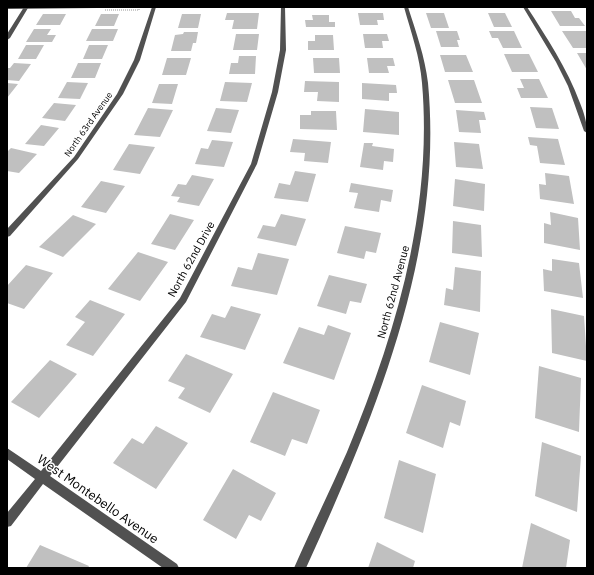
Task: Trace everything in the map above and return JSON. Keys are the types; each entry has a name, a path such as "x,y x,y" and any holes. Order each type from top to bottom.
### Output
{"street":[{"path":"7,8 97,7"},
{"name":"North 63rd Avenue","path":"7,234 76,158 120,94 137,60 154,7"},
{"name":"North 62nd Drive","path":"7,522 183,300 254,164 267,122 283,50 283,7"},
{"name":"North 62nd Avenue","path":"300,568 361,430 400,313 418,242 425,183 428,138 427,107 417,46 406,7"},
{"path":"525,7 559,62 571,86 587,131"},
{"path":"7,38 26,8"},
{"name":"West Montebello Avenue","path":"7,453 44,477 173,568"}],"building":[{"path":"551,11 571,11 575,18 579,18 585,26 560,26"},
{"path":"227,13 259,13 257,29 232,29 234,20 225,20"},
{"path":"358,13 383,13 384,20 377,20 378,25 360,25"},
{"path":"426,13 444,13 449,28 431,28"},
{"path":"488,13 505,13 512,27 494,27"},
{"path":"43,14 66,14 60,25 36,25"},
{"path":"101,14 119,14 114,26 95,26"},
{"path":"182,14 201,14 198,28 178,28"},
{"path":"312,15 329,15 329,22 335,22 335,27 306,27 305,20 313,20"},
{"path":"34,29 51,29 47,35 56,35 52,42 26,42"},
{"path":"92,29 118,29 113,41 86,41"},
{"path":"436,31 457,31 460,40 457,40 459,47 441,47"},
{"path":"489,31 514,31 522,48 503,48 498,38 492,38"},
{"path":"562,31 587,31 587,48 573,48"},
{"path":"184,32 198,32 196,43 193,43 191,51 171,51 175,35 183,34"},
{"path":"236,34 259,34 257,50 233,50"},
{"path":"363,34 387,34 389,41 382,41 383,48 365,48"},
{"path":"315,35 333,35 334,50 308,50 308,41 315,41"},
{"path":"26,45 44,45 36,59 18,59"},
{"path":"89,45 108,45 102,59 83,59"},
{"path":"577,53 587,53 587,70"},
{"path":"504,54 529,54 538,72 512,72"},
{"path":"440,55 466,55 473,72 445,72"},
{"path":"239,56 256,56 255,74 229,74 231,63 238,63"},
{"path":"167,58 191,58 186,75 162,75"},
{"path":"313,58 339,58 340,73 314,73"},
{"path":"367,58 393,58 395,66 387,66 389,73 369,73"},
{"path":"14,63 31,64 19,81 7,80 7,68 10,68"},
{"path":"78,63 101,63 95,78 71,78"},
{"path":"520,79 539,79 548,98 521,98 517,88 524,88"},
{"path":"448,80 474,80 482,103 455,103"},
{"path":"305,81 339,82 339,102 317,101 318,92 304,92"},
{"path":"67,82 88,83 80,99 58,98"},
{"path":"225,82 252,83 247,102 220,101"},
{"path":"7,83 18,84 7,98"},
{"path":"362,83 396,85 397,93 389,93 389,101 362,99"},
{"path":"159,84 178,84 172,104 152,103"},
{"path":"54,103 76,105 65,121 42,118"},
{"path":"530,107 552,108 559,129 536,128"},
{"path":"148,108 173,110 160,137 134,135"},
{"path":"216,108 239,110 231,133 207,131"},
{"path":"365,109 399,112 399,135 363,132"},
{"path":"456,110 484,112 486,120 479,120 481,133 459,132"},
{"path":"311,111 336,111 337,130 300,129 300,115 311,115"},
{"path":"41,125 59,128 44,146 25,144"},
{"path":"528,137 558,139 565,165 540,163 537,146 530,145"},
{"path":"293,139 331,142 328,163 304,161 305,153 290,152"},
{"path":"212,140 233,142 224,167 195,164 201,148 208,149"},
{"path":"454,142 479,144 483,169 456,167"},
{"path":"364,143 373,143 372,146 394,149 393,162 384,161 383,170 360,167"},
{"path":"129,144 155,147 140,174 113,170"},
{"path":"11,148 37,154 19,173 7,171 7,152"},
{"path":"295,171 316,174 308,202 274,198 279,183 290,185"},
{"path":"545,173 569,176 574,204 540,199 539,184 546,185"},
{"path":"192,175 214,179 199,206 177,202 180,197 171,196 178,184 186,185"},
{"path":"455,179 485,184 484,211 453,206"},
{"path":"101,181 125,186 106,213 81,207"},
{"path":"351,183 393,190 391,202 381,200 379,212 354,208 358,193 349,192"},
{"path":"550,212 578,218 580,250 544,243 544,223 551,225"},
{"path":"170,214 194,220 175,250 151,244"},
{"path":"281,214 306,219 296,246 257,238 263,225 275,227"},
{"path":"73,215 96,224 63,257 39,247"},
{"path":"453,221 481,225 482,257 452,253"},
{"path":"345,226 381,233 376,253 366,251 364,259 337,253"},
{"path":"138,252 168,262 140,301 108,289"},
{"path":"258,253 289,259 277,295 231,286 238,267 252,270"},
{"path":"552,259 579,263 583,298 544,291 543,269 552,271"},
{"path":"26,265 53,273 24,309 7,303 7,286"},
{"path":"455,267 481,271 480,312 444,305 446,288 453,290"},
{"path":"329,275 367,284 361,303 350,301 346,314 317,306"},
{"path":"90,300 125,314 93,356 66,345 85,322 75,317"},
{"path":"231,306 261,314 245,350 200,337 212,314 225,318"},
{"path":"551,309 584,316 587,361 552,353"},
{"path":"440,322 479,333 470,375 429,362"},
{"path":"328,325 351,333 334,380 283,363 299,327 324,335"},
{"path":"186,354 233,374 210,413 178,398 185,388 168,381"},
{"path":"50,360 77,374 39,418 11,402"},
{"path":"539,366 581,378 579,432 535,418"},
{"path":"422,385 466,401 460,426 450,422 443,448 406,433"},
{"path":"273,392 320,410 307,444 292,439 285,456 250,442"},
{"path":"156,426 188,443 156,489 113,463 132,438 143,444"},
{"path":"542,442 581,456 577,512 535,496"},
{"path":"399,460 436,474 423,533 384,518"},
{"path":"233,469 276,493 261,521 249,515 236,539 203,520"},
{"path":"531,523 570,540 566,568 522,568"},
{"path":"377,542 415,561 413,568 368,568"},
{"path":"40,545 89,566 88,568 26,568"}]}
